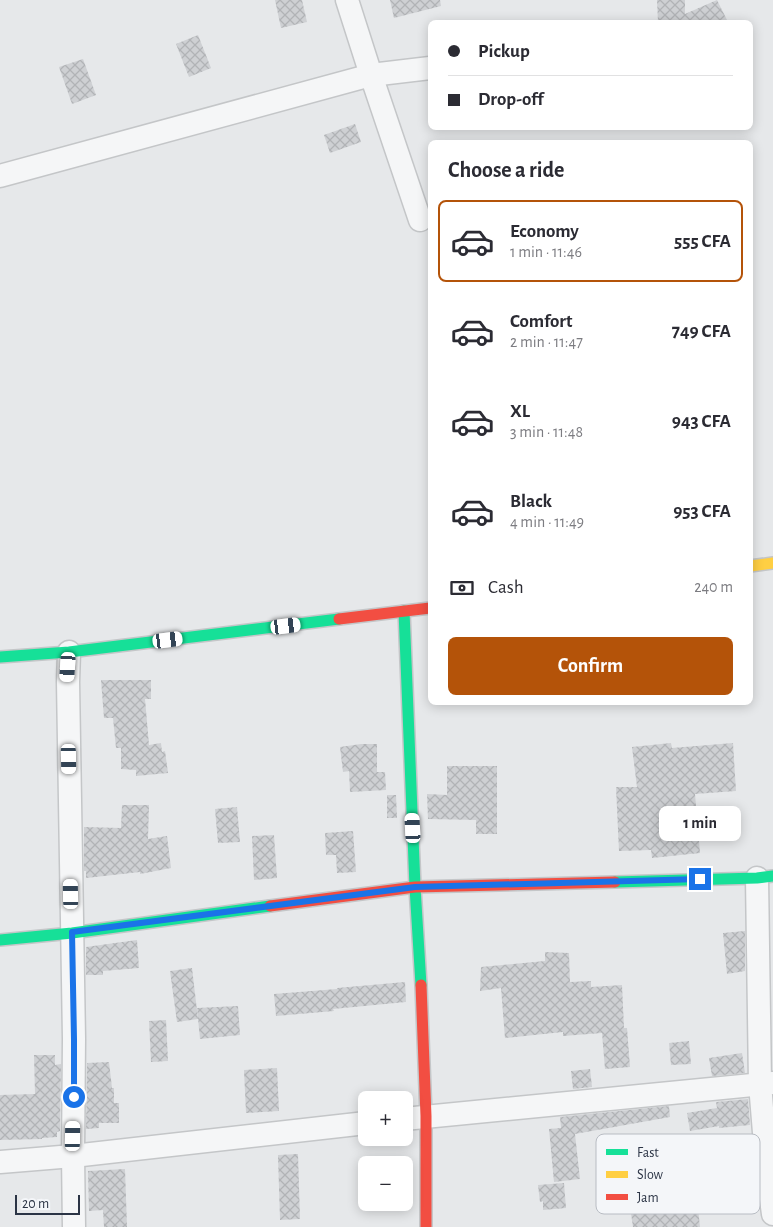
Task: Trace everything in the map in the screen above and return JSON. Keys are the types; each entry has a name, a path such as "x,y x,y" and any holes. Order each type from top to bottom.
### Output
{"street":[{"path":"347,0 420,220"},
{"path":"0,176 371,75 428,68"},
{"path":"753,565 773,562"},
{"path":"0,657 70,652 428,608"},
{"path":"404,611 415,887 422,999 415,1118 426,1227"},
{"path":"70,652 68,682 74,1039 74,1227"},
{"path":"0,940 415,887 765,877 767,1169 773,1214"},
{"path":"415,1118 766,1084"},
{"path":"0,1162 73,1156 358,1124"}],"building":[{"path":"275,0 302,0 307,22 281,28"},
{"path":"390,0 440,0 441,6 394,18"},
{"path":"657,0 685,0 685,14 717,0 727,20 658,20"},
{"path":"198,35 211,68 189,77 176,44"},
{"path":"83,59 96,95 72,104 59,67"},
{"path":"355,124 361,142 330,153 324,135"},
{"path":"101,680 151,680 151,699 145,699 149,745 161,743 162,752 165,751 168,773 136,776 136,770 121,769 121,748 116,748 113,718 104,718"},
{"path":"671,743 672,748 733,743 736,791 695,794 700,853 652,858 651,850 619,851 616,787 637,787 632,747"},
{"path":"377,744 377,772 385,772 386,790 350,792 349,771 343,772 340,747"},
{"path":"447,766 497,766 497,834 476,834 476,820 428,819 427,794 447,795"},
{"path":"387,795 396,795 397,818 387,818"},
{"path":"122,805 149,805 148,839 167,836 171,868 140,874 140,872 86,878 86,871 84,871 84,827 121,828"},
{"path":"237,807 240,842 218,843 215,809"},
{"path":"353,831 356,872 337,873 336,855 326,855 325,833"},
{"path":"274,835 277,878 254,880 252,836"},
{"path":"745,931 745,971 727,974 723,933"},
{"path":"137,940 139,968 103,971 103,975 86,975 86,947"},
{"path":"545,952 569,953 570,982 591,981 591,987 622,985 624,1028 627,1028 630,1067 605,1069 602,1033 563,1036 563,1032 505,1038 501,988 480,991 481,967 545,961"},
{"path":"192,968 198,1019 177,1022 170,971"},
{"path":"405,982 406,1002 276,1016 274,994"},
{"path":"238,1006 240,1035 200,1039 197,1008"},
{"path":"166,1020 168,1061 151,1062 149,1021"},
{"path":"689,1041 691,1064 671,1065 669,1043"},
{"path":"742,1053 745,1073 712,1076 709,1058"},
{"path":"34,1055 55,1055 55,1065 61,1064 60,1131 57,1132 57,1137 0,1140 0,1095 35,1094"},
{"path":"109,1062 112,1088 114,1088 114,1103 119,1103 119,1123 99,1123 99,1128 86,1129 87,1063"},
{"path":"277,1068 279,1111 246,1113 244,1070"},
{"path":"590,1069 592,1087 573,1089 571,1071"},
{"path":"748,1099 750,1125 719,1128 719,1126 690,1131 687,1113 717,1108 716,1102"},
{"path":"669,1106 670,1117 575,1134 580,1179 554,1182 549,1129 561,1128 560,1117"},
{"path":"298,1154 300,1219 280,1220 278,1155"},
{"path":"125,1169 127,1227 104,1227 103,1210 89,1211 88,1171"},
{"path":"564,1183 566,1208 543,1210 543,1201 540,1202 538,1185"},
{"path":"631,1214 699,1214 700,1227 633,1227"}],"traffic: fast":[{"path":"404,611 415,887 421,985"},
{"path":"0,657 69,652 339,619"},
{"path":"615,882 773,876"},
{"path":"0,940 72,933 270,906"}],"traffic: slow":[{"path":"753,566 773,563"}],"traffic: jam":[{"path":"339,619 428,608"},
{"path":"270,906 415,887 615,882"},
{"path":"421,985 426,1116 426,1227"}],"route":[{"path":"74,1097 72,932 415,887 700,879"}]}
